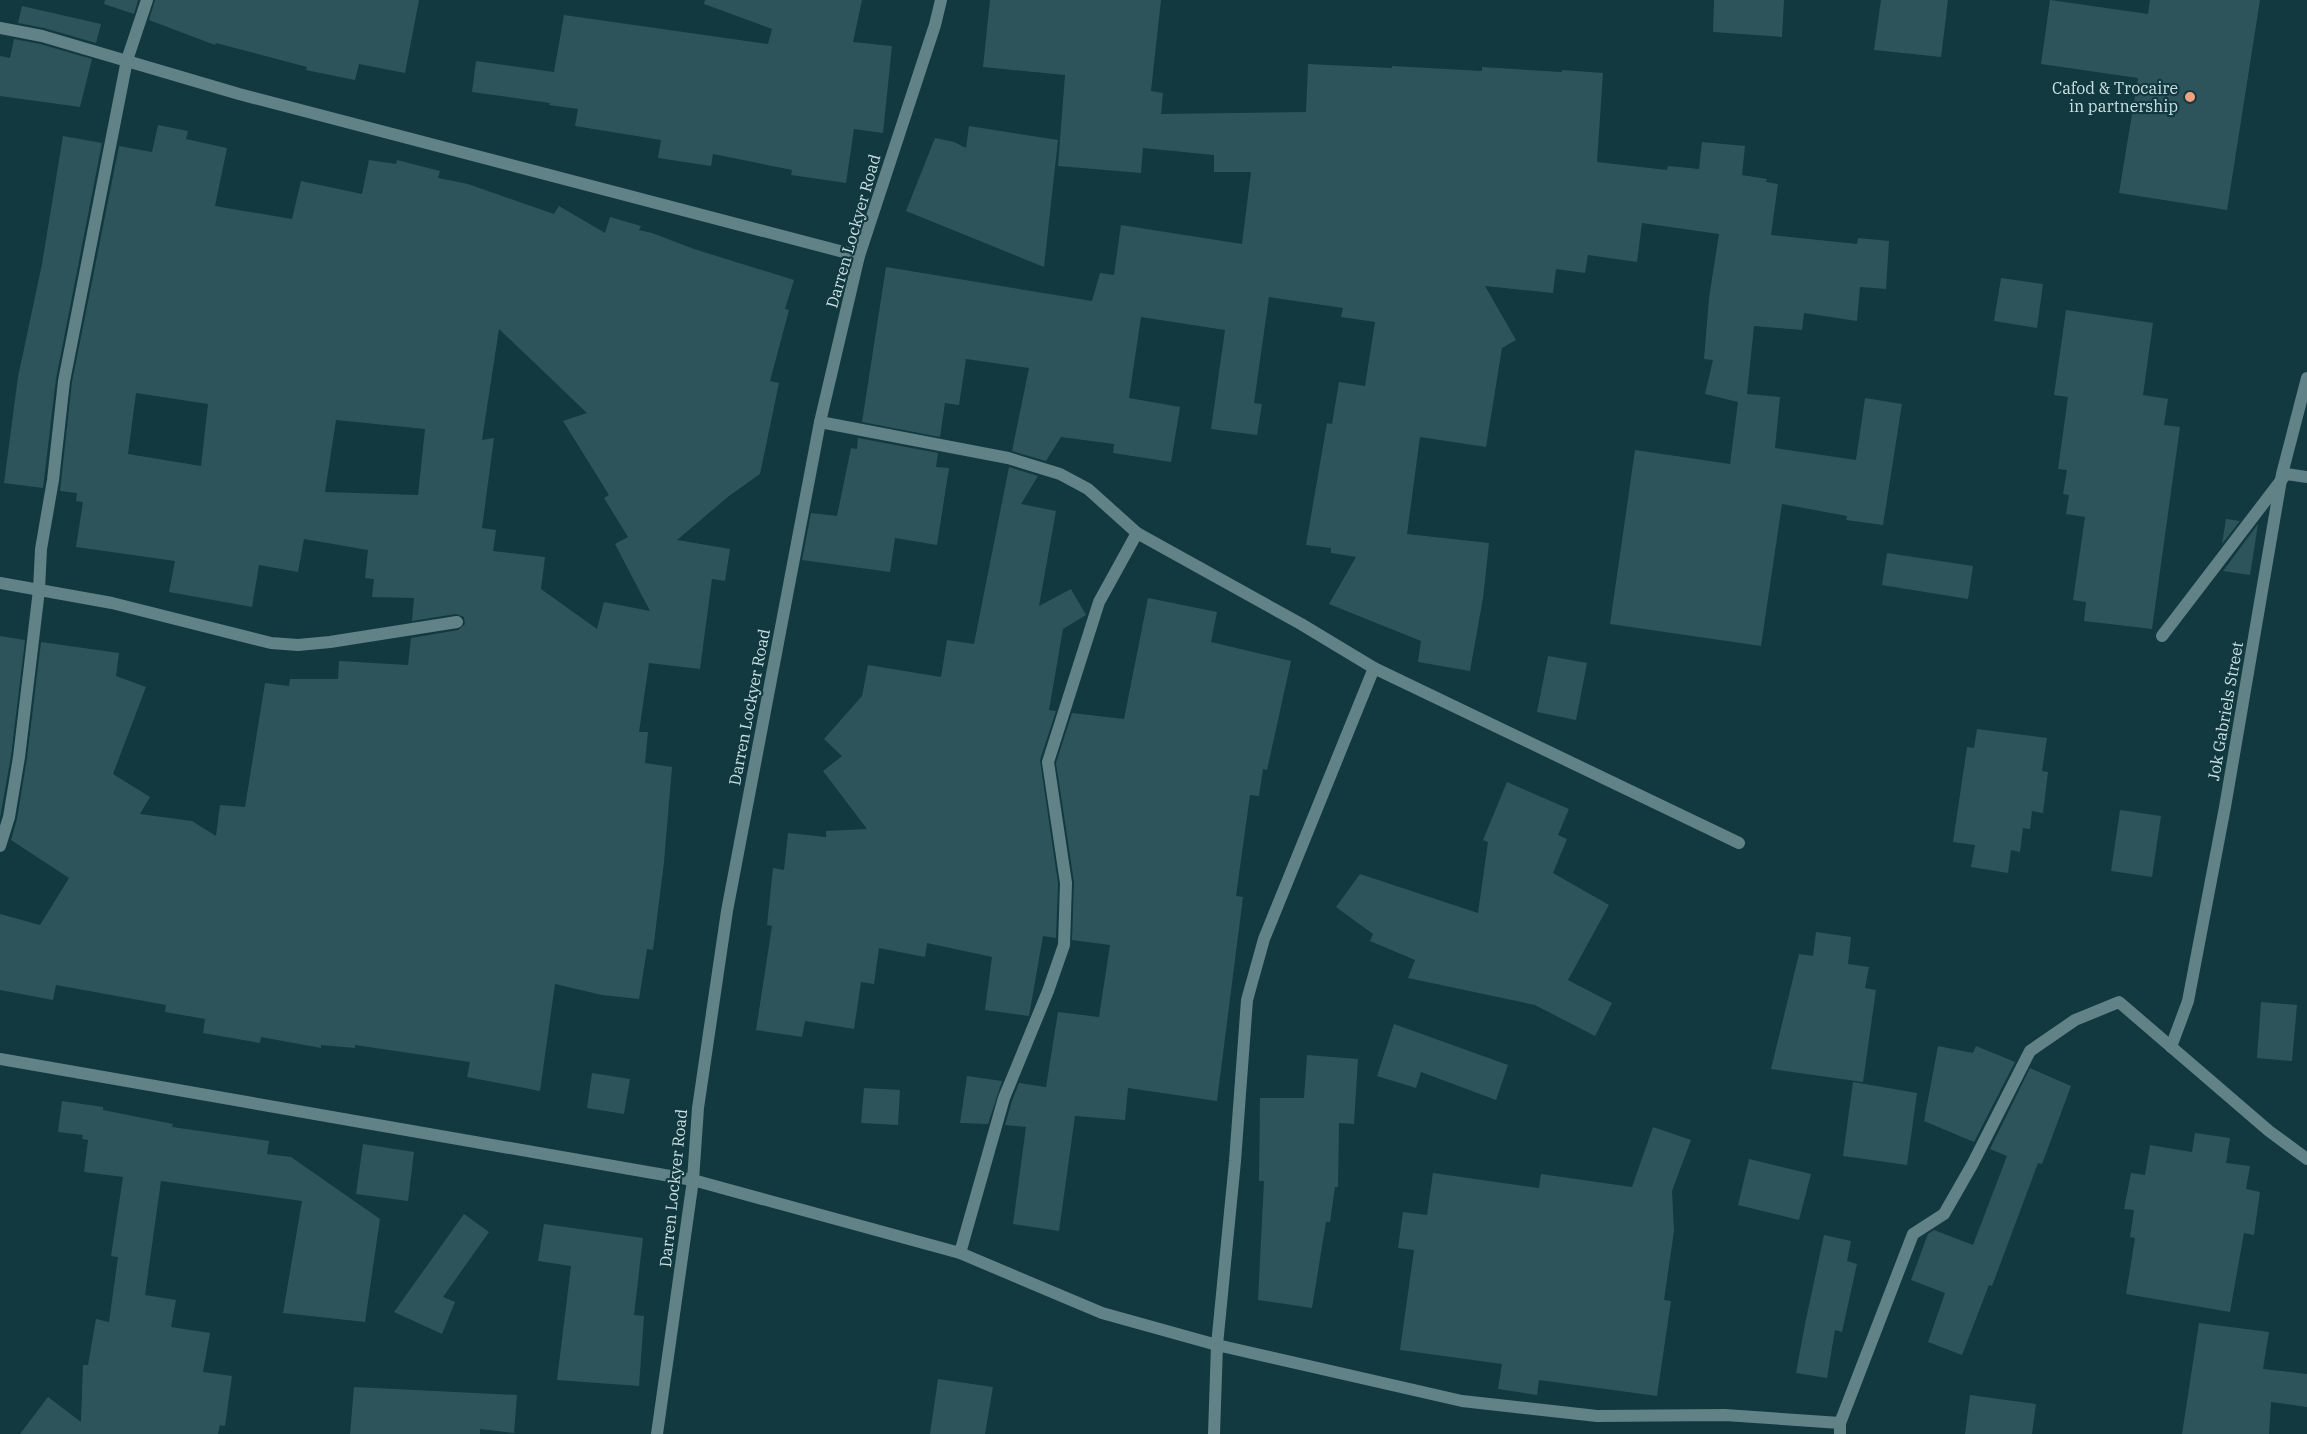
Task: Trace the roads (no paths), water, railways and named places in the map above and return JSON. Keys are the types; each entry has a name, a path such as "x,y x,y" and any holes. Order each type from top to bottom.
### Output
{"street":[{"path":"0,846 9,817 19,758 39,590 41,549 53,480 64,381 127,60 147,0"},
{"name":"Darren Lockyer Road","path":"657,1434 693,1180 698,1107 727,911 820,422 859,256 935,25 941,0"},
{"path":"0,28 42,36 239,94 859,256"},
{"name":"Jok Gabriels Street","path":"2171,1047 2188,1001 2227,795 2282,474 2307,378"},
{"path":"820,422 1008,458 1060,474 1088,489 1137,533 1302,624 1374,668 1738,843"},
{"path":"2162,636 2286,474 2307,477"},
{"path":"960,1253 1004,1098 1048,991 1064,945 1066,883 1048,762 1099,602 1137,533"},
{"path":"0,583 130,607 271,643 298,645 330,642 457,622"},
{"path":"1214,1434 1217,1345 1235,1161 1247,1000 1264,939 1374,668"},
{"path":"0,1059 693,1180 960,1253 1102,1313 1217,1345 1462,1401 1597,1416 1725,1415 1840,1428 1913,1234 1944,1214 1972,1166 2030,1051 2074,1020 2119,1002 2270,1131 2307,1159"}],"place":[{"name":"Cafod & Trocaire in partnership","path":"2190,97"}]}
